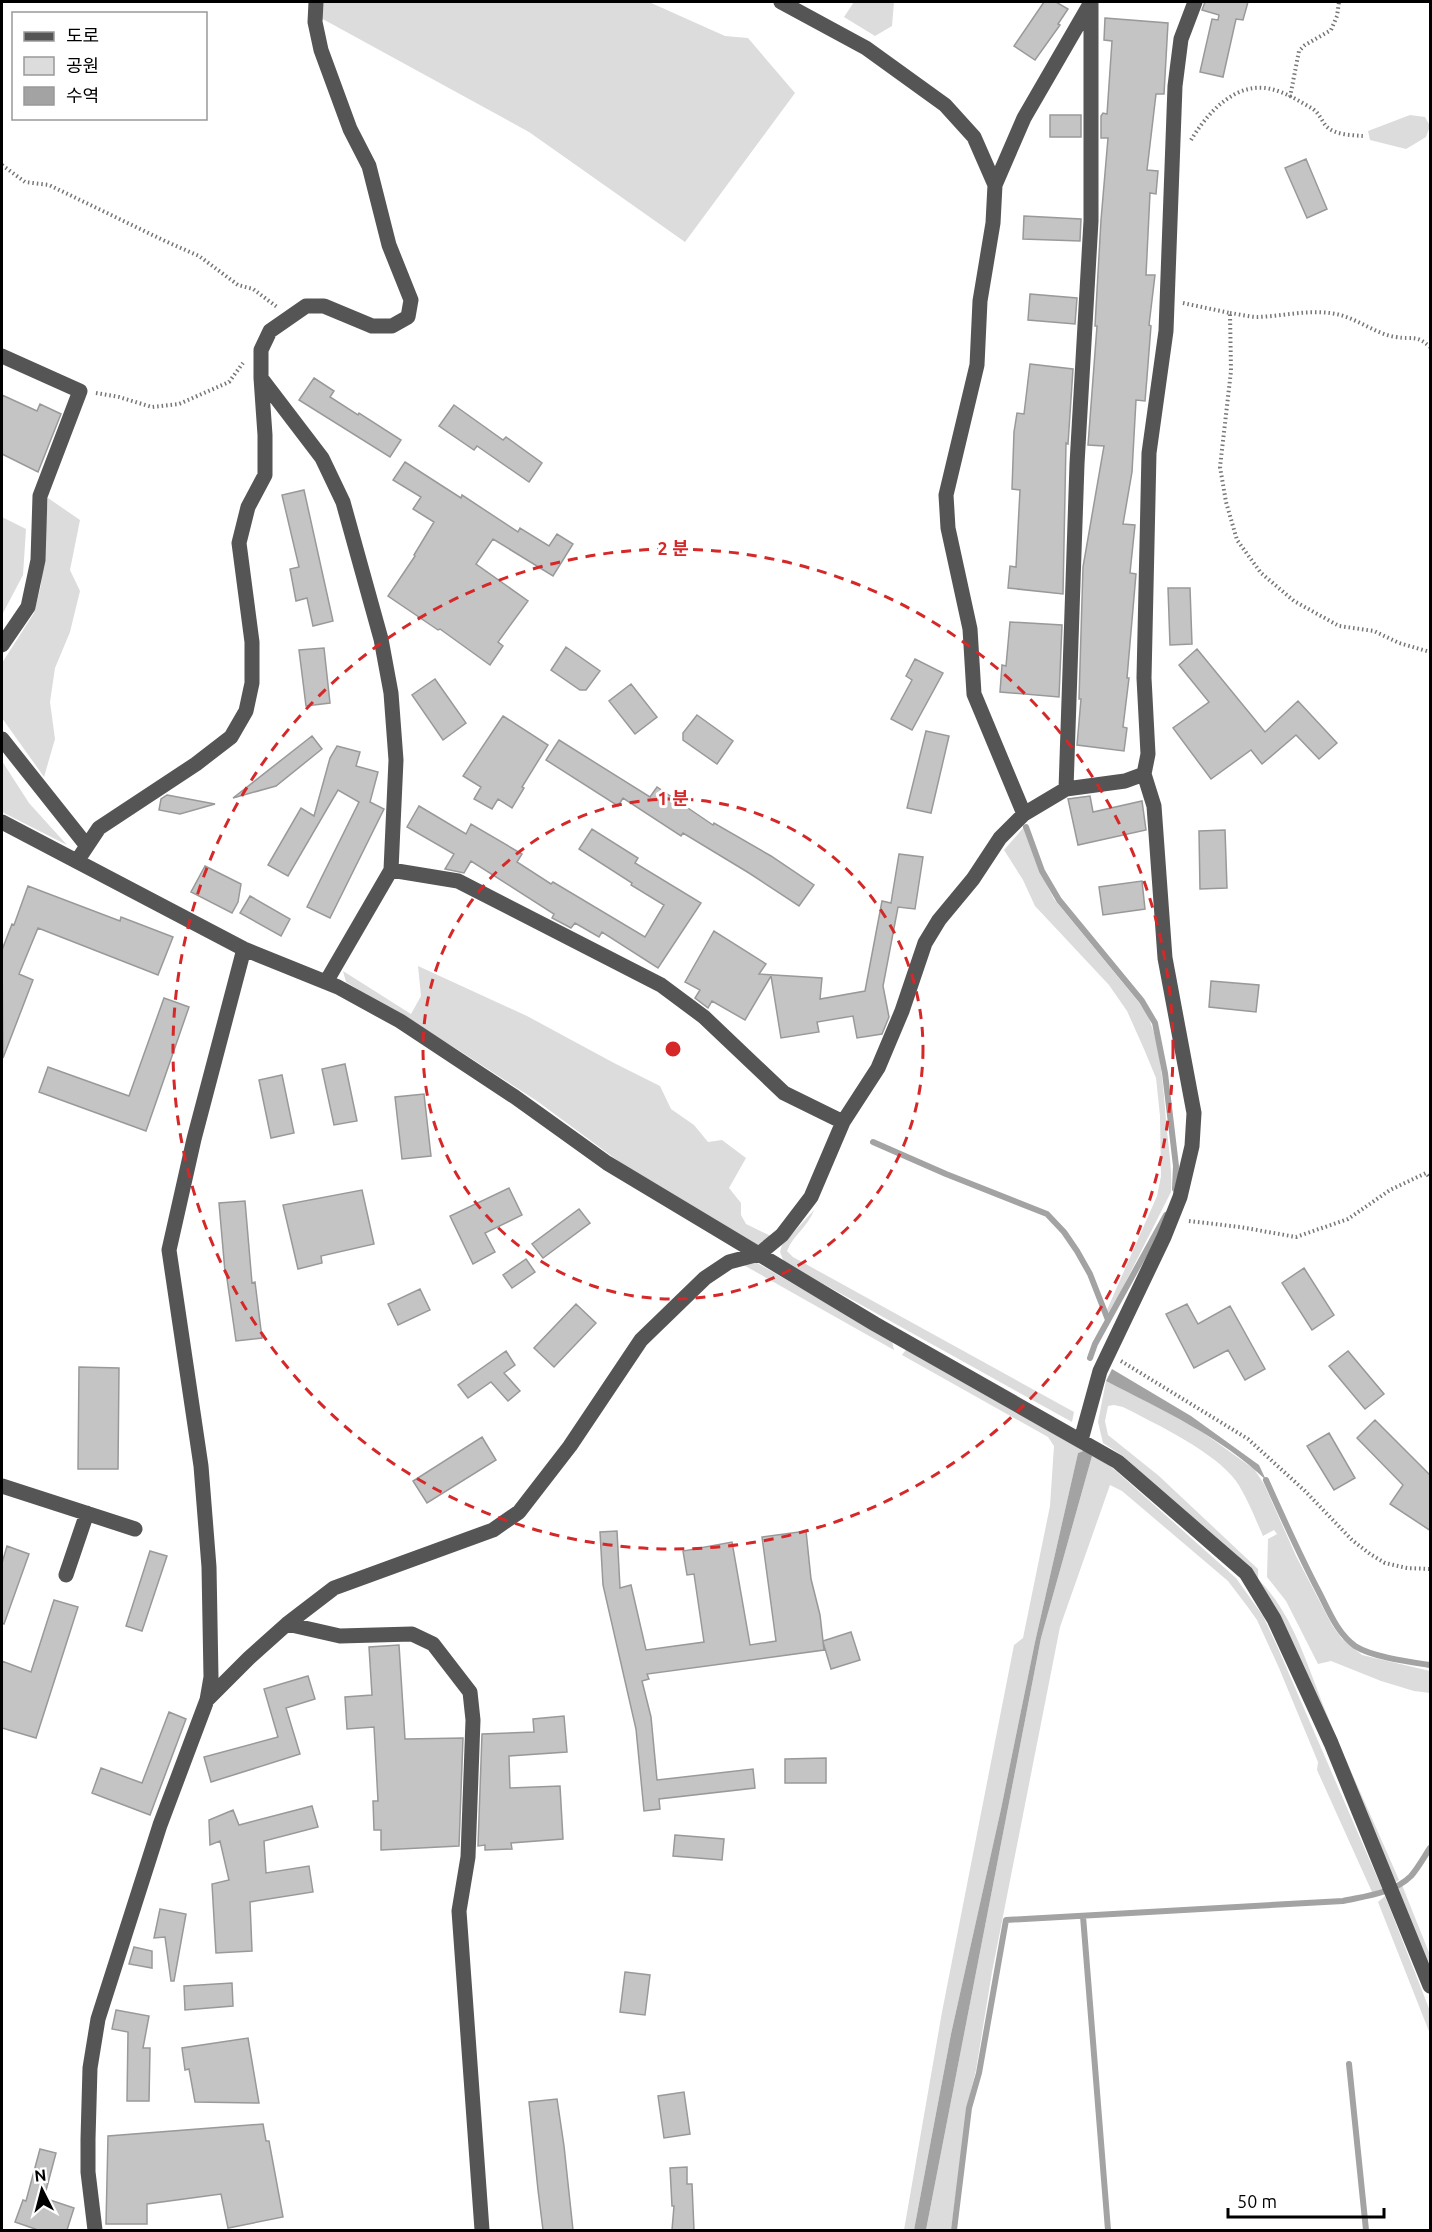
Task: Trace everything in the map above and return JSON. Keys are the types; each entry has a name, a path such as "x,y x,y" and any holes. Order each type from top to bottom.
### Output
{"street":[{"path":"76,861 99,828 196,764 231,737 246,711 252,683 252,642 239,543 248,507 265,475 261,350 270,332 306,306 324,306 372,326 392,326 408,317 411,300 389,245 369,166 350,129 321,50 315,22 316,2"},
{"path":"781,2 866,48 945,105 974,137 996,186"},
{"path":"1024,814 974,694 970,629 948,528 946,495 977,366 980,301 993,223 996,186 1024,118 1092,2"},
{"path":"1065,789 1077,465 1091,221 1092,2"},
{"path":"1082,1440 1100,1371 1180,1197 1192,1146 1194,1113 1165,958 1154,806 1144,774 1148,754 1144,678 1149,453 1166,331 1170,173 1175,86 1181,39 1195,2"},
{"path":"2,356 80,391 40,496 38,560 28,608 2,645"},
{"path":"261,378 322,458 343,502 381,639 391,693 396,760 391,870 326,982"},
{"path":"2,739 87,846"},
{"path":"207,1700 287,1624 334,1588 493,1530 519,1512 570,1446 640,1340 705,1278 729,1262 759,1254 782,1235 811,1197 843,1122 878,1068 902,1011 925,943 939,920 973,879 1000,838 1024,814 1065,789 1125,781 1144,774"},
{"path":"2,822 243,949 326,982 400,1021 514,1097 607,1163 875,1324 1118,1462 1246,1573 1274,1619 1331,1743 1431,1986"},
{"path":"391,870 458,881 661,985 704,1017 784,1093 843,1122"},
{"path":"95,2230 88,2172 88,2139 90,2068 98,2019 160,1826 207,1700 211,1677 209,1567 201,1466 169,1250 194,1139 243,949"},
{"path":"2,1486 135,1529"},
{"path":"66,1575 87,1514"},
{"path":"287,1624 340,1636 412,1634 433,1644 470,1692 473,1720 468,1857 459,1911 482,2230"}],"path":[{"path":"1290,97 1299,51 1331,30 1337,16 1338,2"},
{"path":"1190,142 1220,104 1236,92 1251,88 1272,89 1316,111 1328,128 1346,135 1363,136"},
{"path":"2,165 25,182 49,185 199,256 238,285 253,289 272,302 288,319"},
{"path":"1167,300 1256,317 1305,312 1334,313 1355,319 1373,329 1396,337 1414,337 1431,347"},
{"path":"1230,313 1231,371 1220,466 1226,502 1238,540 1261,573 1294,601 1339,626 1374,631 1399,643 1431,652"},
{"path":"80,391 119,397 152,406 179,404 229,382 243,363 261,350"},
{"path":"1171,1219 1296,1236 1348,1219 1390,1190 1426,1173 1431,1178"},
{"path":"1108,1353 1248,1439 1305,1491 1352,1540 1370,1554 1385,1563 1407,1568 1431,1569"}],"green space":[{"path":"320,2 649,2 725,36 748,38 795,93 685,242 529,132 319,17"},
{"path":"854,2 894,2 892,26 875,36 844,17"},
{"path":"1410,115 1425,117 1430,126 1426,137 1406,149 1370,140 1368,131"},
{"path":"48,498 80,520 70,570 80,591 70,632 55,668 50,702 55,739 44,777 2,718 2,663 34,613 41,585"},
{"path":"2,517 26,529 23,575 2,615"},
{"path":"2,761 29,803 67,845 2,812"},
{"path":"1024,827 1039,870 1054,899 1146,1011 1160,1058 1171,1192 1108,1317 1106,1312 1157,1196 1161,1176 1160,1116 1156,1078 1127,1011 1109,985 1035,906 1023,880 1004,850"},
{"path":"418,966 527,1016 660,1086 671,1109 694,1125 708,1142 722,1140 746,1158 729,1188 741,1203 741,1215 746,1224 771,1236 764,1243 755,1246 644,1180 537,1101 346,982 343,971 411,1014 421,996"},
{"path":"814,1210 787,1251 793,1257 1074,1412 1072,1422 784,1262 780,1252 782,1245"},
{"path":"752,1260 892,1341 894,1350 740,1263"},
{"path":"908,1347 1097,1456 1236,1578 1263,1616 1383,1891 1372,1892 1317,1770 1318,1762 1257,1620 1228,1581 1122,1491 1110,1485 1060,1627 968,2103 951,2230 926,2230 1041,1638 1092,1456 1086,1450 1078,1453 951,2034 914,2230 904,2230 942,2012 1014,1645 1023,1638 1050,1506 1054,1446 1048,1437 902,1355"},
{"path":"1106,1381 1191,1424 1254,1469 1264,1484 1296,1556 1332,1625 1342,1639 1362,1655 1430,1671 1430,1693 1414,1691 1381,1681 1331,1661 1318,1664 1286,1601 1267,1577 1268,1539 1277,1534 1274,1530 1263,1536 1236,1481 1200,1449 1123,1407 1108,1406 1105,1421 1108,1435 1159,1476 1258,1569 1258,1579 1281,1608 1298,1642 1399,1880 1393,1884 1283,1623 1207,1532 1123,1456 1103,1443 1098,1422"},
{"path":"1402,1885 1430,1955 1430,1972 1395,1890"},
{"path":"1385,1896 1430,2011 1430,2034 1378,1902"}],"water":[{"path":"1112,1369 1191,1416 1259,1465 1266,1480 1210,1437 1106,1381"},
{"path":"1086,1450 1092,1456 1041,1638 926,2230 914,2230 951,2034 1035,1642 1078,1453"}],"building":[{"path":"1044,2 1056,2 1068,9 1058,24 1060,25 1035,60 1014,46"},
{"path":"1205,2 1248,2 1243,20 1236,19 1223,77 1200,72 1212,19 1218,20 1219,15 1202,10"},
{"path":"1105,18 1168,23 1164,94 1156,94 1147,170 1158,171 1156,194 1150,193 1146,275 1155,275 1149,325 1151,326 1145,401 1136,400 1132,472 1123,524 1135,525 1130,573 1136,574 1127,678 1129,678 1123,727 1127,728 1124,751 1077,745 1081,699 1079,699 1083,567 1104,446 1088,445 1108,138 1101,138 1101,116 1103,113 1107,114 1112,41 1104,40"},
{"path":"1050,115 1081,115 1081,137 1050,137"},
{"path":"1306,159 1327,209 1307,218 1285,168"},
{"path":"1024,216 1081,219 1080,241 1023,239"},
{"path":"1030,294 1077,298 1075,324 1028,320"},
{"path":"1030,364 1073,369 1068,444 1066,443 1063,594 1008,588 1010,566 1016,567 1020,490 1012,489 1014,432 1017,413 1024,414"},
{"path":"314,378 334,391 330,397 401,440 390,457 299,400"},
{"path":"2,395 37,411 40,404 61,414 38,472 2,454"},
{"path":"454,405 503,440 506,437 542,463 529,482 477,446 474,450 439,426"},
{"path":"405,462 461,498 462,495 518,532 520,528 549,546 557,534 573,544 553,576 493,539 476,564 528,601 498,642 503,646 490,665 440,629 438,630 388,596 415,556 434,522 413,509 421,497 393,480"},
{"path":"304,490 333,621 313,626 307,598 296,601 290,569 299,567 282,495"},
{"path":"1168,588 1190,588 1192,644 1170,645"},
{"path":"1010,622 1062,625 1059,697 1000,692 1002,665 1006,666"},
{"path":"566,647 600,671 586,690 580,690 551,670"},
{"path":"324,648 330,703 306,706 299,650"},
{"path":"1197,649 1265,732 1298,701 1337,743 1319,759 1296,735 1262,764 1251,750 1211,779 1173,728 1209,702 1179,665"},
{"path":"915,659 943,673 912,730 891,719 912,680 906,676"},
{"path":"435,679 466,723 443,740 412,695"},
{"path":"631,684 657,717 635,734 609,701"},
{"path":"697,715 733,741 717,764 683,740 683,733"},
{"path":"503,716 548,745 512,808 498,799 492,809 474,799 481,787 463,776"},
{"path":"926,731 949,736 931,813 907,808"},
{"path":"312,736 322,749 276,786 233,798"},
{"path":"559,740 650,797 657,787 713,825 714,823 771,856 814,885 799,906 683,833 681,836 623,798 618,806 546,760"},
{"path":"337,746 360,752 356,766 378,772 370,802 384,809 330,918 307,907 359,802 338,790 288,876 268,865 301,808 314,816 330,758"},
{"path":"167,795 215,804 180,814 159,810 161,799"},
{"path":"1090,796 1093,812 1142,801 1146,830 1078,845 1068,799"},
{"path":"419,806 466,834 471,824 522,854 517,862 645,937 664,905 579,849 592,829 638,858 635,863 701,903 658,968 602,932 599,937 575,923 571,928 552,918 554,914 471,861 464,873 445,869 454,854 407,827"},
{"path":"1225,830 1227,888 1200,889 1199,831"},
{"path":"899,854 923,857 915,909 898,907 883,986 889,1017 882,1034 857,1038 853,1016 817,1022 819,1032 781,1038 771,976 745,1020 712,1001 708,1008 695,998 700,990 685,982 714,931 766,964 759,974 822,978 820,999 865,991 882,901 891,903"},
{"path":"205,866 241,884 238,902 232,913 191,892"},
{"path":"1142,881 1145,909 1103,915 1099,887"},
{"path":"28,886 120,921 121,917 173,937 158,975 38,928 19,974 33,980 3,1058 2,950"},
{"path":"250,896 290,919 281,936 240,913"},
{"path":"1211,981 1259,985 1256,1012 1209,1007"},
{"path":"164,998 189,1007 146,1131 39,1092 48,1067 129,1096"},
{"path":"345,1064 357,1121 334,1125 322,1069"},
{"path":"282,1075 294,1133 271,1138 259,1080"},
{"path":"424,1094 431,1156 402,1159 395,1097"},
{"path":"509,1188 522,1215 485,1233 495,1252 473,1264 450,1216"},
{"path":"362,1190 374,1244 321,1256 322,1263 298,1269 283,1205"},
{"path":"245,1201 252,1283 255,1282 262,1338 236,1341 225,1272 219,1203"},
{"path":"579,1209 590,1223 543,1258 532,1244"},
{"path":"526,1259 535,1272 512,1288 503,1275"},
{"path":"1304,1268 1334,1315 1312,1330 1282,1283"},
{"path":"420,1289 430,1310 398,1325 388,1304"},
{"path":"576,1304 596,1323 554,1367 534,1348"},
{"path":"1187,1304 1198,1324 1230,1306 1265,1369 1245,1380 1228,1350 1194,1368 1166,1314"},
{"path":"506,1351 515,1365 504,1373 520,1391 508,1401 491,1382 468,1398 458,1385"},
{"path":"1348,1351 1384,1394 1365,1409 1329,1366"},
{"path":"79,1367 119,1368 118,1469 78,1469"},
{"path":"1375,1420 1431,1476 1431,1531 1390,1504 1403,1485 1357,1438"},
{"path":"1329,1433 1355,1478 1334,1490 1307,1446"},
{"path":"482,1437 496,1460 427,1503 413,1481"},
{"path":"617,1531 620,1588 631,1585 646,1650 704,1642 694,1574 687,1575 683,1551 732,1542 750,1645 776,1641 762,1537 806,1531 811,1579 820,1615 823,1641 851,1632 860,1660 831,1669 823,1642 824,1650 647,1674 649,1679 642,1681 651,1717 657,1780 753,1769 755,1788 659,1799 660,1809 644,1811 636,1729 603,1585 600,1532"},
{"path":"7,1546 29,1554 4,1624 2,1623 2,1563"},
{"path":"150,1551 167,1556 142,1631 126,1626"},
{"path":"54,1600 78,1607 36,1738 2,1728 2,1661 31,1672"},
{"path":"399,1645 405,1739 463,1738 459,1846 381,1850 381,1830 374,1830 373,1801 378,1801 374,1727 347,1729 345,1697 372,1695 369,1647"},
{"path":"308,1676 315,1699 286,1708 300,1754 211,1782 204,1757 278,1737 264,1689"},
{"path":"169,1712 186,1719 150,1815 92,1793 101,1768 142,1783"},
{"path":"564,1716 567,1752 509,1756 510,1788 560,1786 563,1839 511,1843 512,1849 485,1850 485,1845 478,1846 482,1734 534,1732 533,1719"},
{"path":"826,1758 826,1783 785,1783 785,1759"},
{"path":"312,1806 318,1827 264,1841 266,1873 309,1866 313,1892 250,1902 252,1951 216,1953 212,1884 229,1880 220,1841 210,1845 209,1820 233,1810 239,1825"},
{"path":"675,1835 724,1839 722,1860 673,1856"},
{"path":"160,1909 186,1914 174,1981 171,1981 165,1937 154,1938"},
{"path":"134,1947 152,1951 152,1968 129,1964"},
{"path":"625,1972 650,1975 645,2015 620,2012"},
{"path":"232,1983 233,2006 185,2010 184,1986"},
{"path":"116,2010 149,2016 143,2048 150,2048 149,2101 127,2101 128,2032 112,2029"},
{"path":"248,2038 259,2103 195,2102 189,2069 185,2070 182,2048"},
{"path":"684,2092 690,2134 664,2138 658,2096"},
{"path":"557,2099 573,2230 543,2230 538,2190 529,2102"},
{"path":"263,2124 266,2141 269,2141 283,2217 228,2228 221,2194 147,2204 147,2224 106,2224 108,2136"},
{"path":"40,2149 56,2153 44,2198 74,2208 67,2230 38,2230 15,2222 23,2200 26,2201"},
{"path":"687,2167 687,2184 692,2184 694,2230 672,2230 674,2206 672,2206 670,2168"}],"waterway":[{"path":"1026,827 1042,871 1059,900 1142,1001 1155,1023 1165,1073 1176,1166 1175,1189"},
{"path":"873,1142 1047,1214 1064,1232 1077,1251 1090,1274 1108,1320"},
{"path":"1090,1358 1095,1344 1166,1215"},
{"path":"1266,1480 1305,1565 1343,1635 1362,1650 1430,1665"},
{"path":"954,2230 969,2108 979,2073 1006,1920 1343,1901 1379,1893 1404,1882 1414,1873 1430,1848"},
{"path":"1083,1916 1108,2230"},
{"path":"1349,2064 1366,2230"}]}
